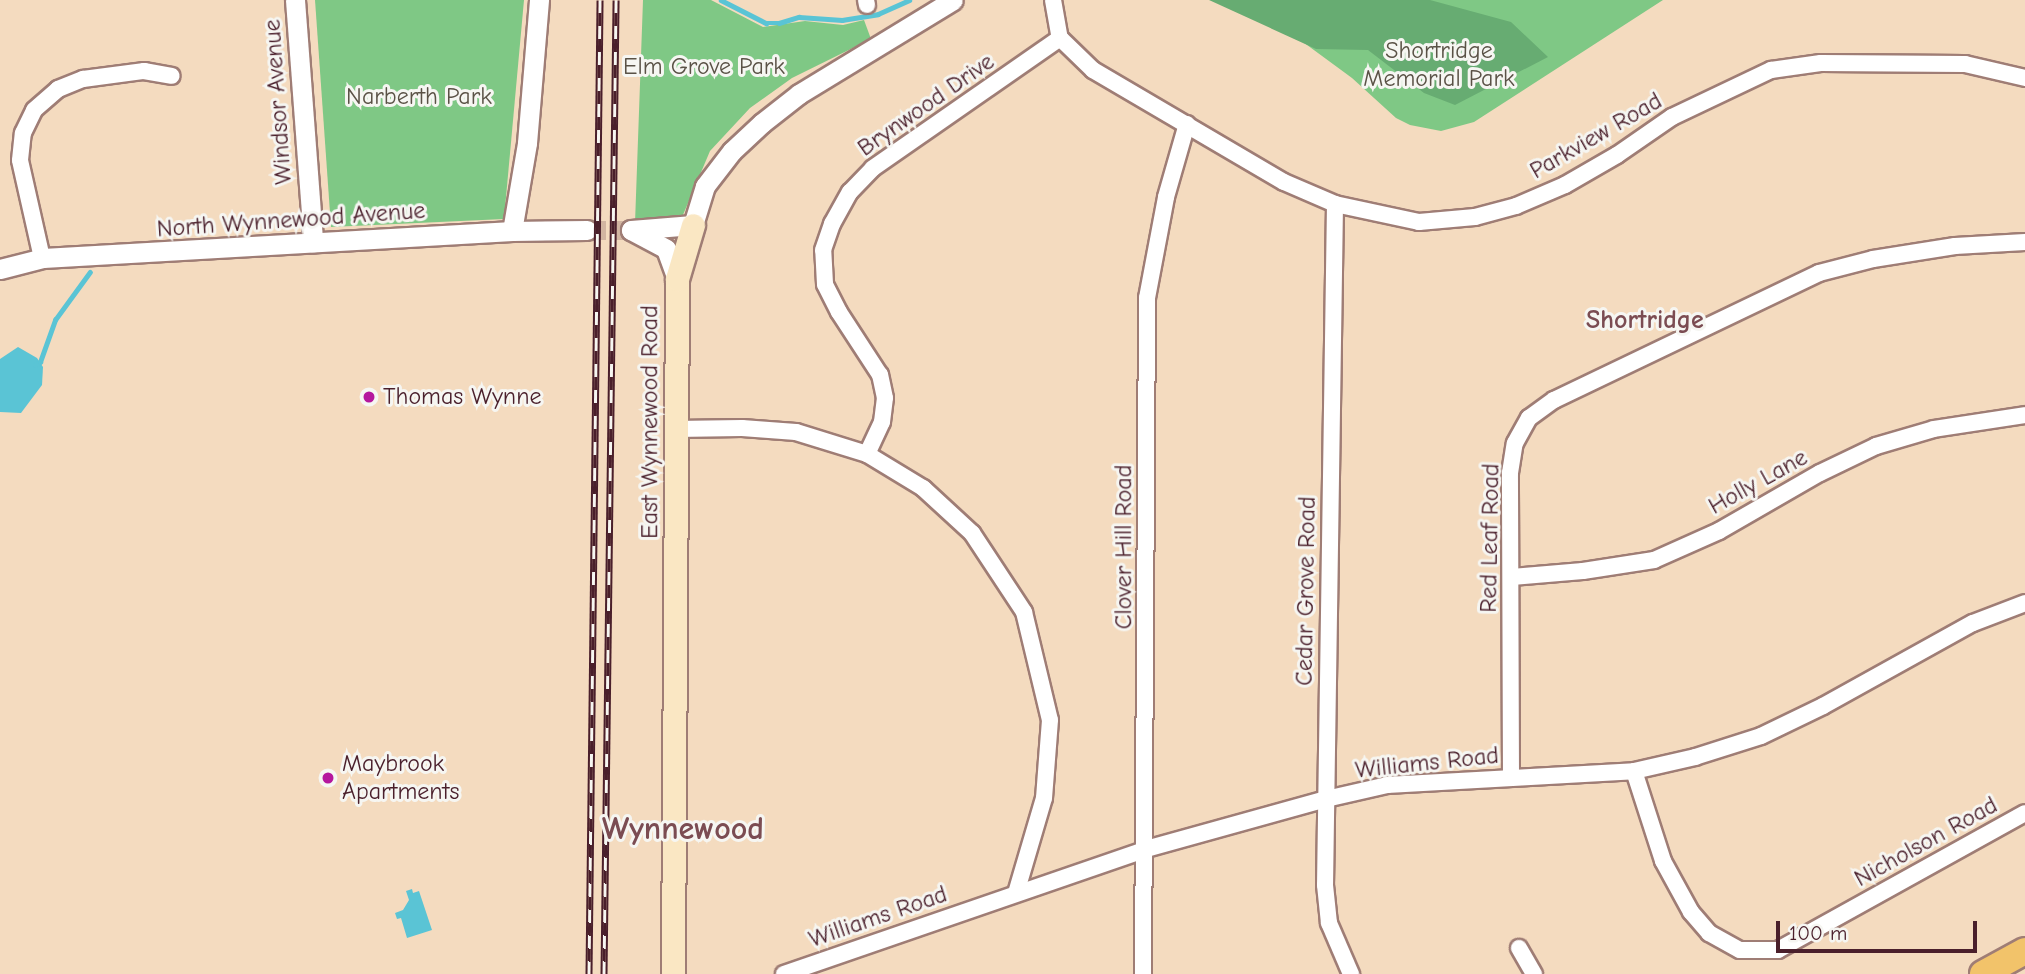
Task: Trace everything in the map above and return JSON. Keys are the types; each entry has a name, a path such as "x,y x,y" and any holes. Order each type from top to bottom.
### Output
{"highway":[{"path":"1983,974 2025,951"}],"main road":[{"name":"East Wynnewood Road","path":"673,974 677,279 693,225"}],"street":[{"name":"Windsor Avenue","path":"295,0 313,242"},
{"path":"512,231 527,143 538,0"},
{"name":"East Wynnewood Road","path":"693,225 705,186 732,151 762,123 799,94 953,0"},
{"path":"1053,0 1060,38"},
{"name":"Parkview Road","path":"1060,38 1093,71 1284,182 1335,204 1419,222 1475,218 1516,206 1565,185 1617,155 1672,117 1771,70 1821,63 1965,64 2025,78"},
{"name":"Brynwood Drive","path":"867,454 882,422 886,398 880,375 839,313 825,284 823,250 832,224 850,191 873,168 1060,38"},
{"path":"42,258 20,160 23,133 34,110 58,89 83,79 144,71 172,76"},
{"name":"Clover Hill Road","path":"1143,974 1146,849 1147,298 1163,208 1187,124"},
{"name":"Cedar Grove Road","path":"1335,204 1325,885 1329,923 1351,974"},
{"path":"677,279 666,249 631,230 693,225"},
{"name":"North Wynnewood Avenue","path":"0,269 42,258 512,231 587,230"},
{"name":"Red Leaf Road","path":"1511,776 1510,473 1515,443 1529,418 1554,400 1819,273 1873,260 1955,246 2025,242"},
{"name":"Holly Lane","path":"1512,577 1583,571 1654,559 1719,531 1876,446 1934,429 2025,415"},
{"path":"675,429 743,428 796,432 867,454 923,488 972,533 1024,612 1050,720 1044,798 1016,893"},
{"name":"Williams Road","path":"784,974 1146,849 1326,799 1387,785 1634,771 1695,757 1761,736 1823,706 1973,623 2025,603"},
{"name":"Nicholson Road","path":"1634,771 1663,861 1691,912 1722,942 1740,950 1778,950 2025,813"},
{"path":"1519,948 1534,974"}],"green space":[{"name":"Narberth Park","path":"315,0 524,0 504,219 331,227"},
{"name":"Elm Grove Park","path":"643,0 711,0 763,27 805,21 843,25 864,20 871,39 792,78 750,108 710,151 680,222 635,223"},
{"path":"1209,0 1430,0 1511,22 1548,57 1455,105 1424,93 1368,50 1316,49"},
{"name":"Shortridge Memorial Park","path":"1220,0 1663,0 1474,122 1441,131 1410,125 1396,118 1352,78 1288,31"}],"water":[{"path":"18,347 37,358 43,367 42,385 21,413 0,412 0,359"},
{"path":"412,889 413,893 419,891 432,930 407,938 401,918 397,919 395,913 403,910 409,900 406,891"}],"waterway":[{"path":"721,0 766,23 779,23 799,17 842,20 878,14 909,0"},
{"path":"35,365 40,362 55,320 90,272"}],"tunnel":[{"path":"587,230 631,230"}],"railway":[{"path":"589,974 600,0"},
{"path":"604,974 616,0"}],"place":[{"name":"Thomas Wynne","path":"369,397"},
{"name":"Maybrook Apartments","path":"328,778"}],"district":[{"name":"Shortridge","path":"1645,321"},
{"name":"Wynnewood","path":"683,829"}]}
